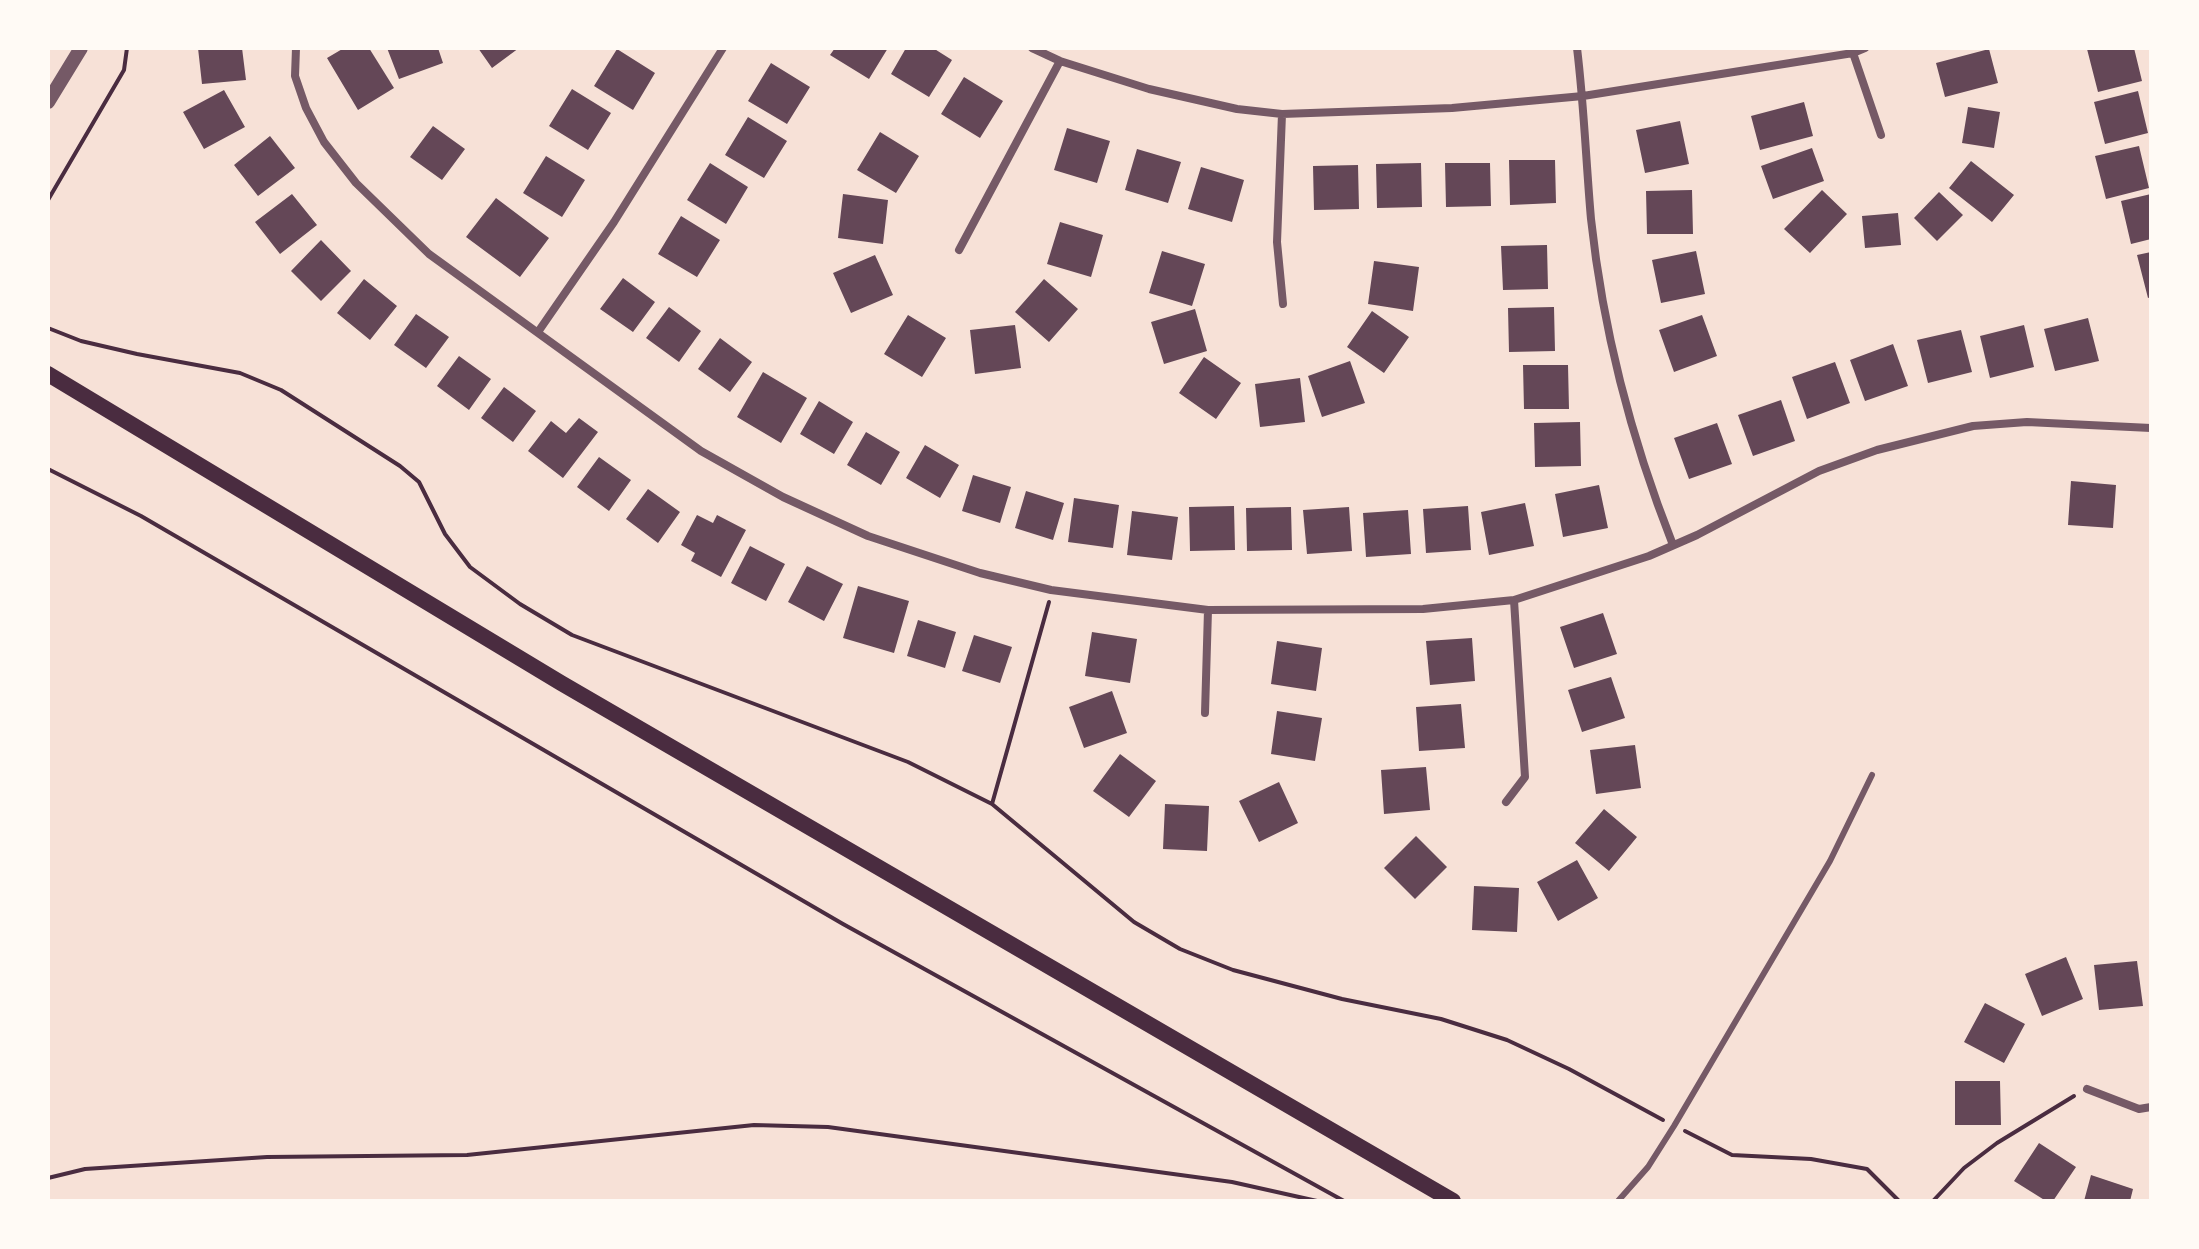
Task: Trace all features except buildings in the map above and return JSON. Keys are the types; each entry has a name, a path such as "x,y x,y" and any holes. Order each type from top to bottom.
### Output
{"main road":[{"path":"48,374 561,683 1453,1201"}],"street":[{"path":"48,102 81,48"},
{"path":"296,48 295,76 306,108 324,142 356,183 429,254 701,451 783,497 868,536 980,573 1051,590 1208,610 1423,609 1514,600 1649,556 1819,471 1877,450 1973,426 2027,422 2151,428"},
{"path":"538,332 614,222 723,48"},
{"path":"1032,48 1060,61 1149,89 1237,109 1282,114 1452,108 1583,96 1853,53 1865,48"},
{"path":"1577,48 1591,220 1608,334 1636,445 1673,545"},
{"path":"1853,53 1881,135"},
{"path":"959,250 1060,61"},
{"path":"1282,114 1277,242 1283,304"},
{"path":"1506,802 1525,777 1514,600"},
{"path":"1205,713 1208,610"},
{"path":"2087,1089 2139,1109 2151,1107"}],"lane":[{"path":"1618,1201 1648,1167 1674,1126 1830,861 1872,775"}],"path":[{"path":"48,200 124,70 127,48"},
{"path":"48,328 81,341 240,373 281,390 400,466 419,482 445,534 470,567 520,604 572,635 908,762 992,804 1134,922 1180,949 1233,970 1342,999 1441,1019 1507,1040 1732,1155 1811,1159 1867,1169 1899,1201"},
{"path":"48,469 141,516 857,932 1344,1201"},
{"path":"992,804 1051,590"},
{"path":"1933,1201 1964,1168 1997,1143 2087,1089"},
{"path":"48,1178 85,1169 267,1157 467,1155 754,1125 844,1129 1232,1182 1317,1201"}]}
